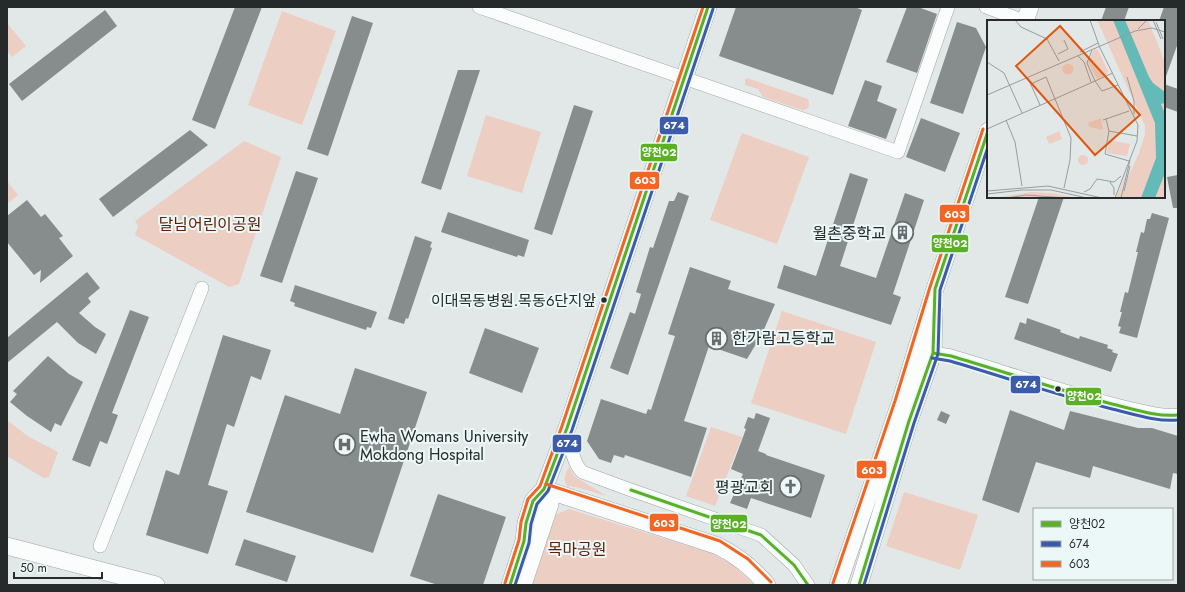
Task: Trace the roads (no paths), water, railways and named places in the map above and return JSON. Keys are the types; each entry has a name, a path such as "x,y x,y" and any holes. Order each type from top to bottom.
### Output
{"main road":[{"path":"510,585 524,541 526,523 533,501 544,489 563,438 708,7"},
{"path":"1024,20 1030,7"},
{"path":"838,585 900,403 935,289 987,134"},
{"path":"859,585 909,422 933,353 935,289"},
{"path":"523,585 550,504 544,489"},
{"path":"544,489 718,546 747,564 767,585"},
{"path":"7,546 156,585"}],"street":[{"path":"479,7 898,152 948,7"},
{"path":"986,7 1021,20"},
{"path":"100,546 202,288"},
{"path":"933,353 957,358 1090,398 1145,412 1173,416 1178,415"},
{"path":"563,438 572,451 576,466 582,472 761,535 794,565 808,585"}],"place":[{"name":"월촌중학교","path":"902,233"},
{"name":"이대목동병원.목동6단지앞","path":"604,300"},
{"name":"한가람고등학교","path":"717,338"},
{"name":"Ewha Womans University Mokdong Hospital","path":"344,445"},
{"name":"평광교회","path":"790,487"}],"park label":[{"name":"달님어린이공원","path":"210,224"},
{"name":"목마공원","path":"577,549"}]}
